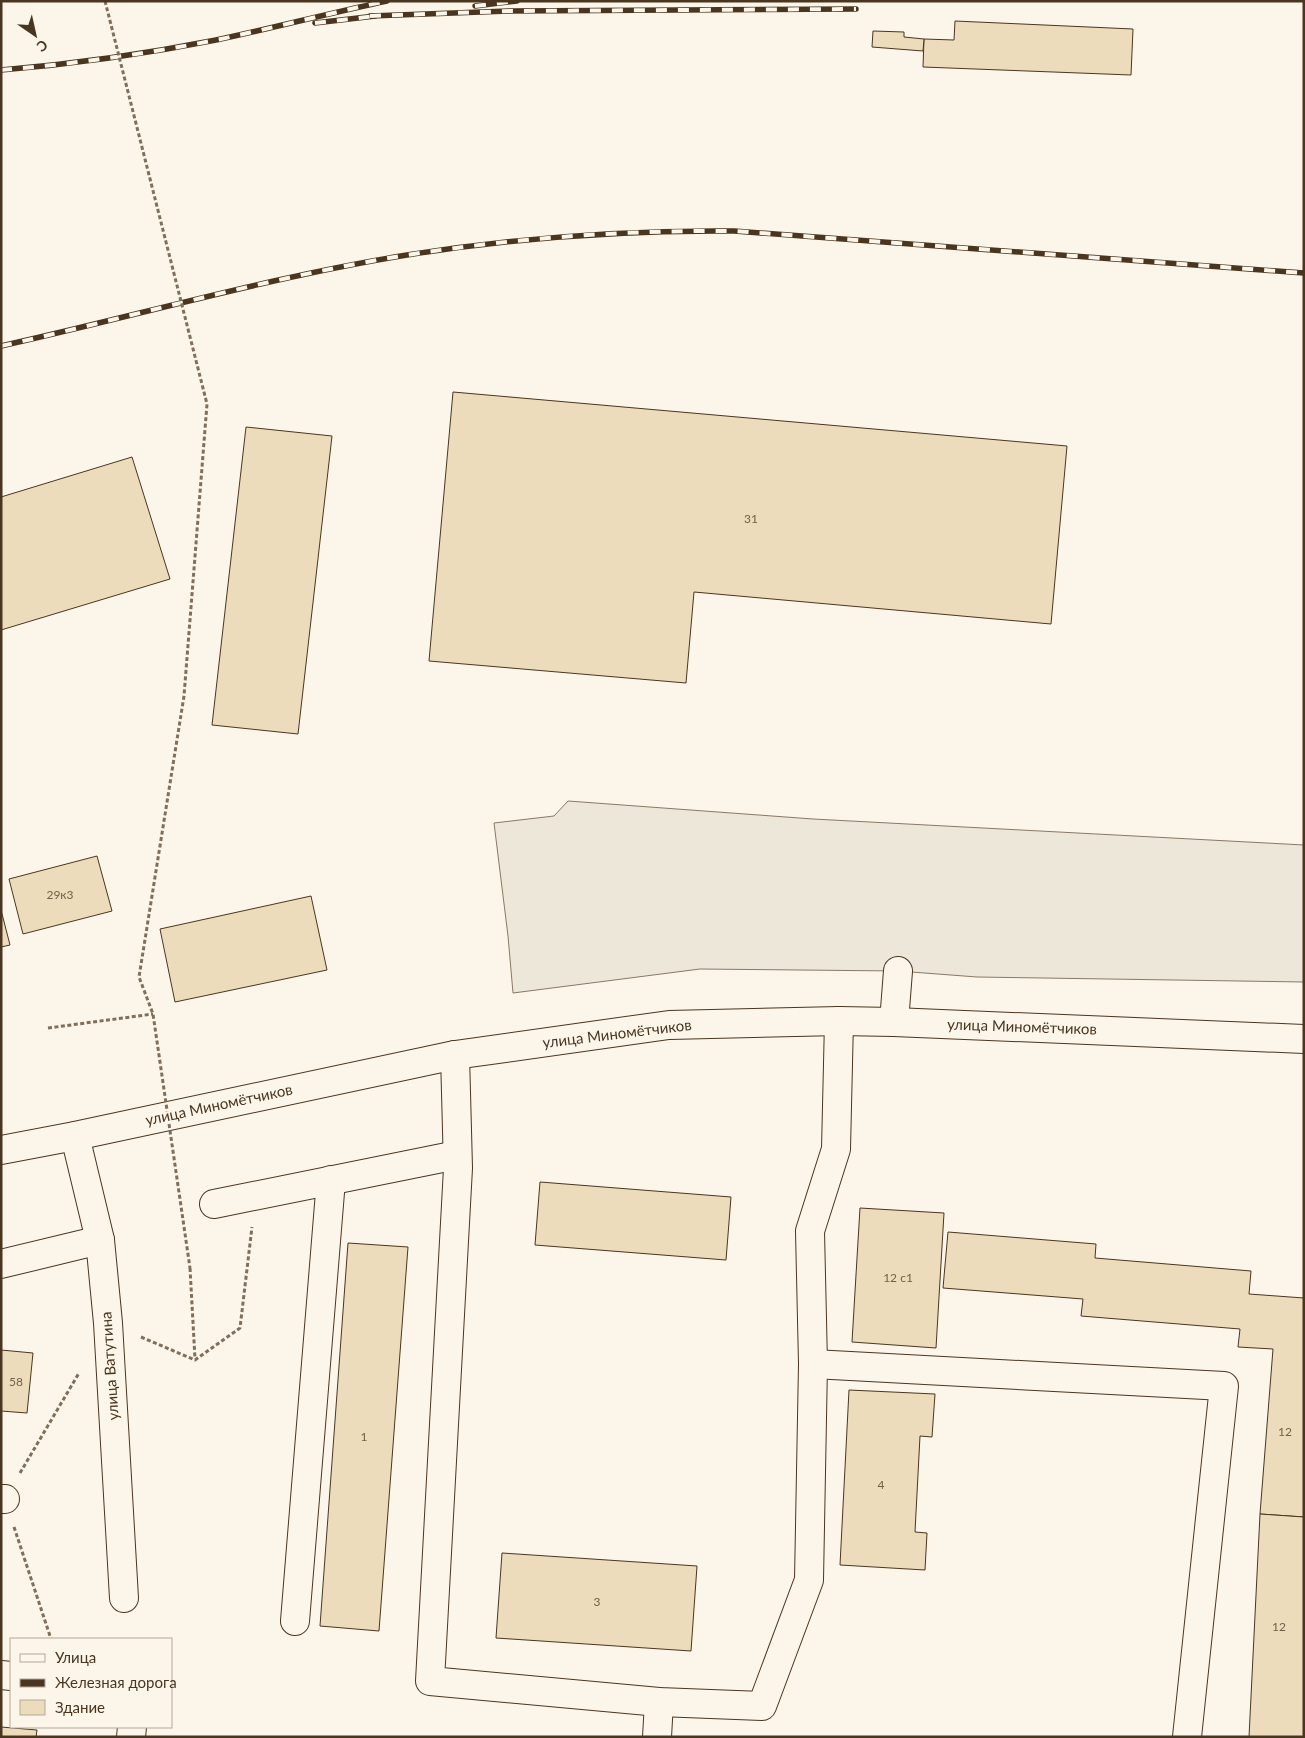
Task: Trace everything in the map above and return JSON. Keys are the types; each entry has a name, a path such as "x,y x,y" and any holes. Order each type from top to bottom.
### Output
{"street":[{"path":"894,1022 898,971"},
{"path":"455,1055 457,1155 430,1681 659,1702 762,1706 810,1580 813,1364 810,1230 836,1149 839,1020"},
{"name":"улица Миномётчиков","path":"1,1150 455,1055 669,1024 839,1020 1304,1039"},
{"name":"улица Ватутина","path":"75,1136 100,1240 108,1323 124,1598"},
{"path":"214,1204 457,1155"},
{"path":"295,1621 331,1180"},
{"path":"1,1264 100,1240"},
{"path":"813,1364 1224,1386 1187,1737"},
{"path":"657,1737 659,1702"}],"path":[{"path":"105,1 207,404 184,696 139,977 153,1014 190,1268 195,1360"},
{"path":"48,1028 153,1014"},
{"path":"195,1360 240,1328 252,1225"},
{"path":"108,1323 195,1360"},
{"path":"51,1638 3,1499 83,1365"}],"shaded area":[{"path":"568,801 813,819 1304,845 1304,982 977,977 898,971 700,969 513,993 494,823 554,816"}],"building":[{"path":"955,21 1133,29 1131,75 923,67 924,39 954,40"},
{"path":"873,31 904,32 904,37 924,39 923,51 872,47"},
{"path":"453,392 1067,446 1051,624 694,592 686,683 429,661"},
{"path":"246,427 332,436 298,734 212,725"},
{"path":"132,457 170,579 1,630 1,497"},
{"path":"97,856 112,911 23,934 9,879"},
{"path":"311,896 327,970 175,1002 160,929"},
{"path":"1,910 10,945 1,947"},
{"path":"540,1182 731,1197 726,1260 535,1245"},
{"path":"860,1208 944,1213 936,1348 852,1342"},
{"path":"948,1232 1096,1244 1095,1258 1251,1271 1249,1294 1304,1298 1304,1517 1260,1514 1273,1349 1238,1347 1240,1329 1081,1316 1083,1299 943,1288"},
{"path":"348,1243 408,1247 379,1631 320,1626"},
{"path":"1,1350 33,1353 27,1413 1,1411"},
{"path":"849,1390 935,1394 932,1437 920,1436 915,1532 927,1533 925,1570 840,1565"},
{"path":"1260,1514 1304,1517 1304,1737 1249,1737"},
{"path":"502,1553 697,1566 691,1651 496,1638"},
{"path":"1,1727 37,1730 36,1737 1,1737"}],"railway":[{"path":"1,70 55,65 163,50 387,1"},
{"path":"475,6 517,1"},
{"path":"370,16 509,11 856,9"},
{"path":"315,23 375,16"},
{"path":"1,346 305,274 356,264 448,249 570,236 734,231 1304,273"}]}
